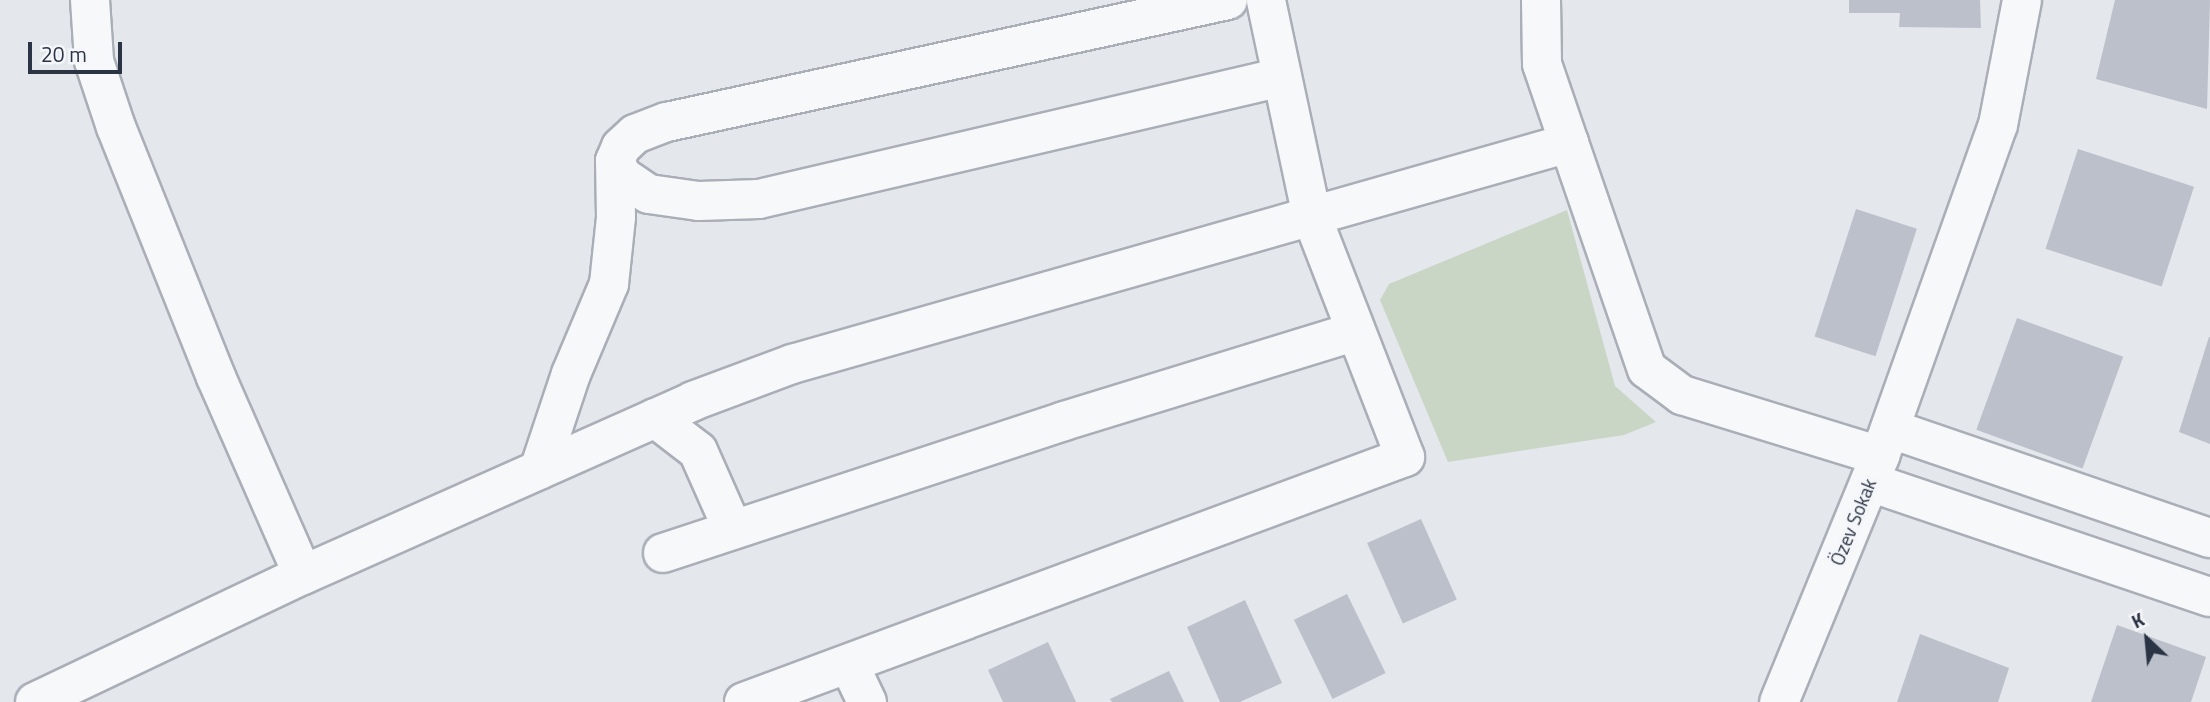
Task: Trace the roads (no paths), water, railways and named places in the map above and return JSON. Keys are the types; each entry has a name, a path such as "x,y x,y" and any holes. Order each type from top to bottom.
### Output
{"street":[{"path":"90,0 94,61 116,128 216,377 303,575"},
{"path":"539,470 571,374 609,284 616,217 615,161 621,147 635,134 667,122 1228,0"},
{"path":"744,702 1405,457 1354,332 1312,217 1266,0"},
{"name":"Özev Sokak","path":"1541,0 1542,64 1647,369 1682,395 1880,456 1779,702"},
{"path":"1880,456 1998,125 2021,0"},
{"path":"615,161 622,176 649,194 699,201 759,198 1282,77"},
{"path":"35,702 303,575 654,418 792,364 1569,143"},
{"path":"663,553 1064,421 1354,332"},
{"path":"654,418 698,451 733,530"},
{"path":"1880,456 2210,538"},
{"path":"1880,456 2210,597"},
{"path":"849,664 867,702"}]}
